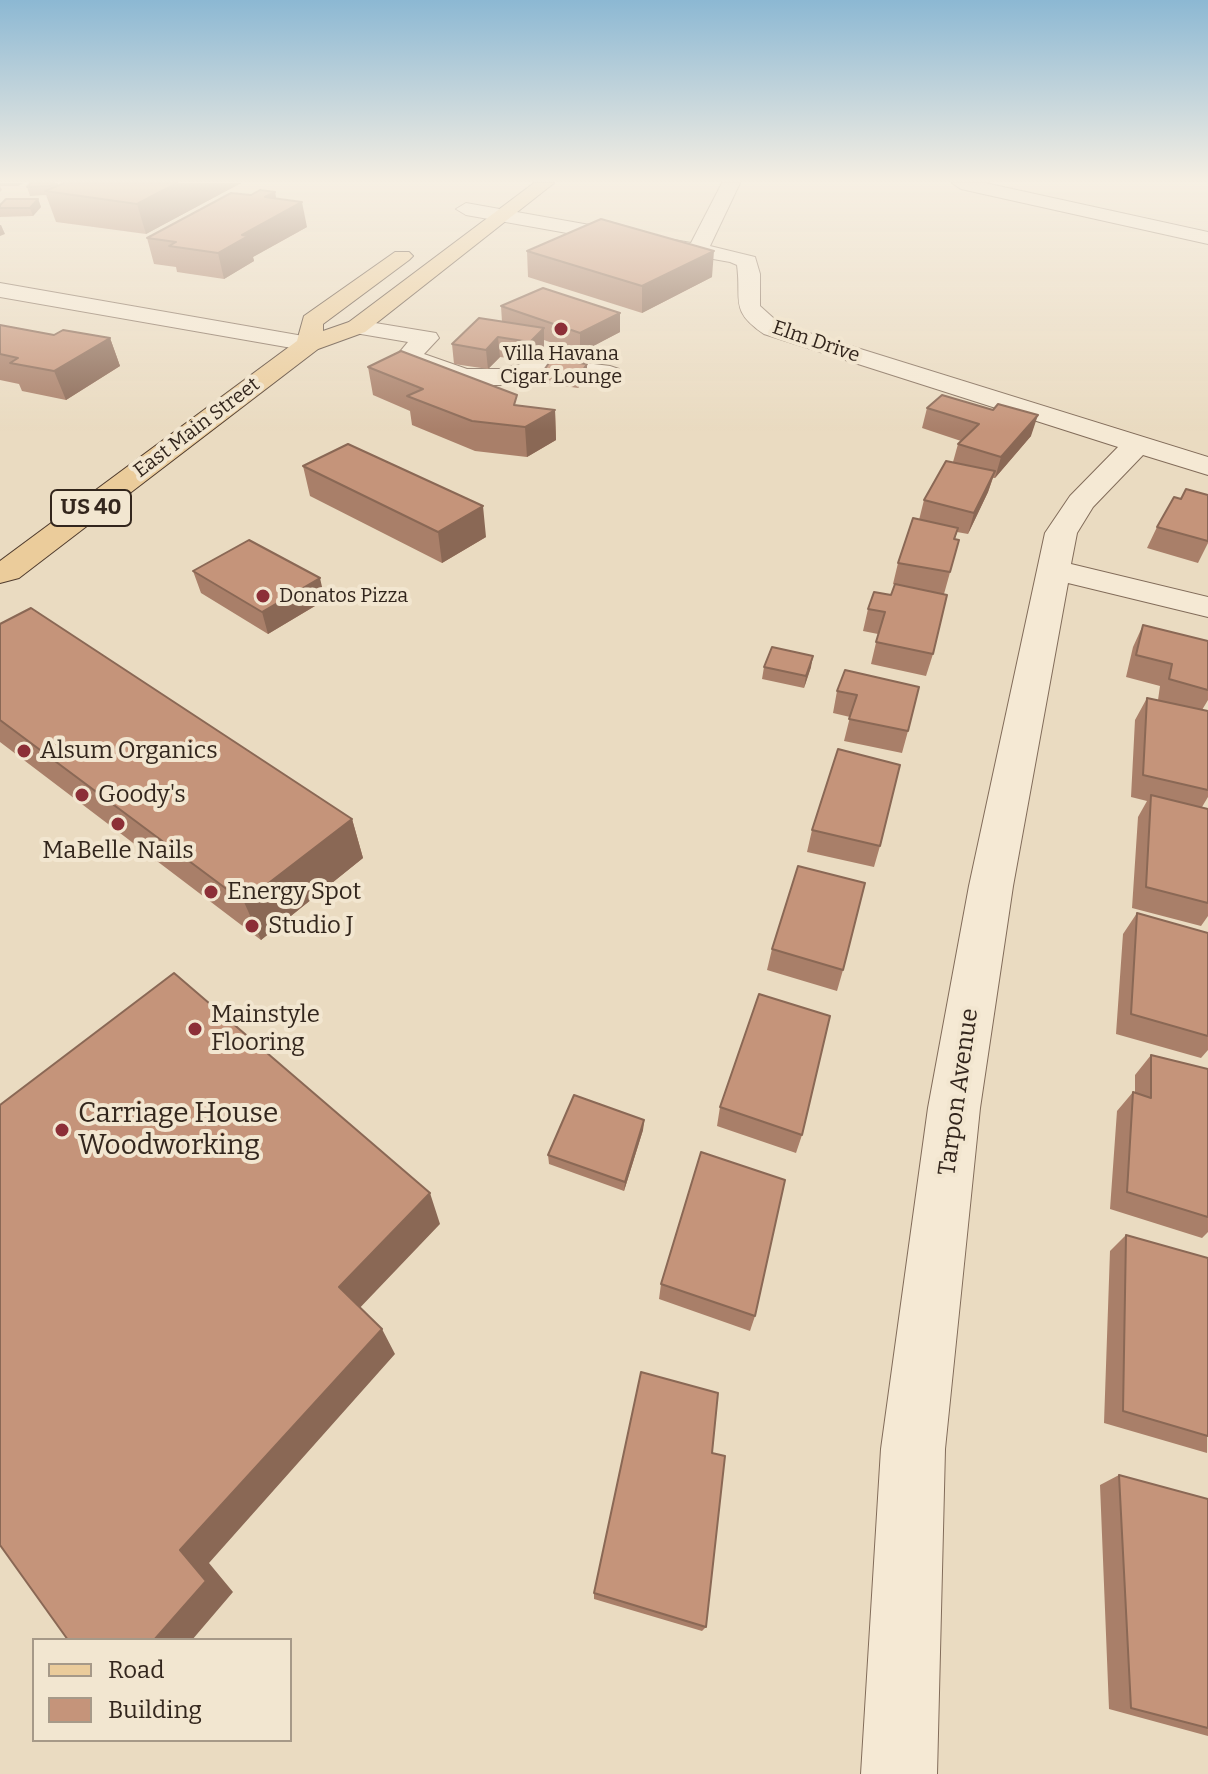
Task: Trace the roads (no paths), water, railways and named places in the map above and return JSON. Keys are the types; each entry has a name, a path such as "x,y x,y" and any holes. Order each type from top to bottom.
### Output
{"main road":[{"name":"East Main Street","path":"309,344 312,321 388,266"},
{"name":"East Main Street","path":"0,605 11,597 4,572 309,344 357,327 437,266"}],"street":[{"name":"Elm Drive","path":"747,266 748,310 754,319 772,329 1208,466"},
{"path":"0,290 309,344"},
{"path":"357,327 427,338 410,354 410,358 457,376 500,377 553,366 610,374"},
{"name":"Tarpon Avenue","path":"899,1774 913,1449 954,1108 991,886 1061,533 1068,519 1137,444"},
{"path":"1054,570 1131,586 1208,607"}],"place":[{"name":"Villa Havana Cigar Lounge","path":"561,329"},
{"name":"Donatos Pizza","path":"263,596"},
{"name":"Alsum Organics","path":"24,751"},
{"name":"Goody's","path":"82,795"},
{"name":"MaBelle Nails","path":"118,824"},
{"name":"Energy Spot","path":"211,892"},
{"name":"Studio J","path":"252,926"},
{"name":"Mainstyle Flooring","path":"195,1029"},
{"name":"Carriage House Woodworking","path":"62,1130"}]}
